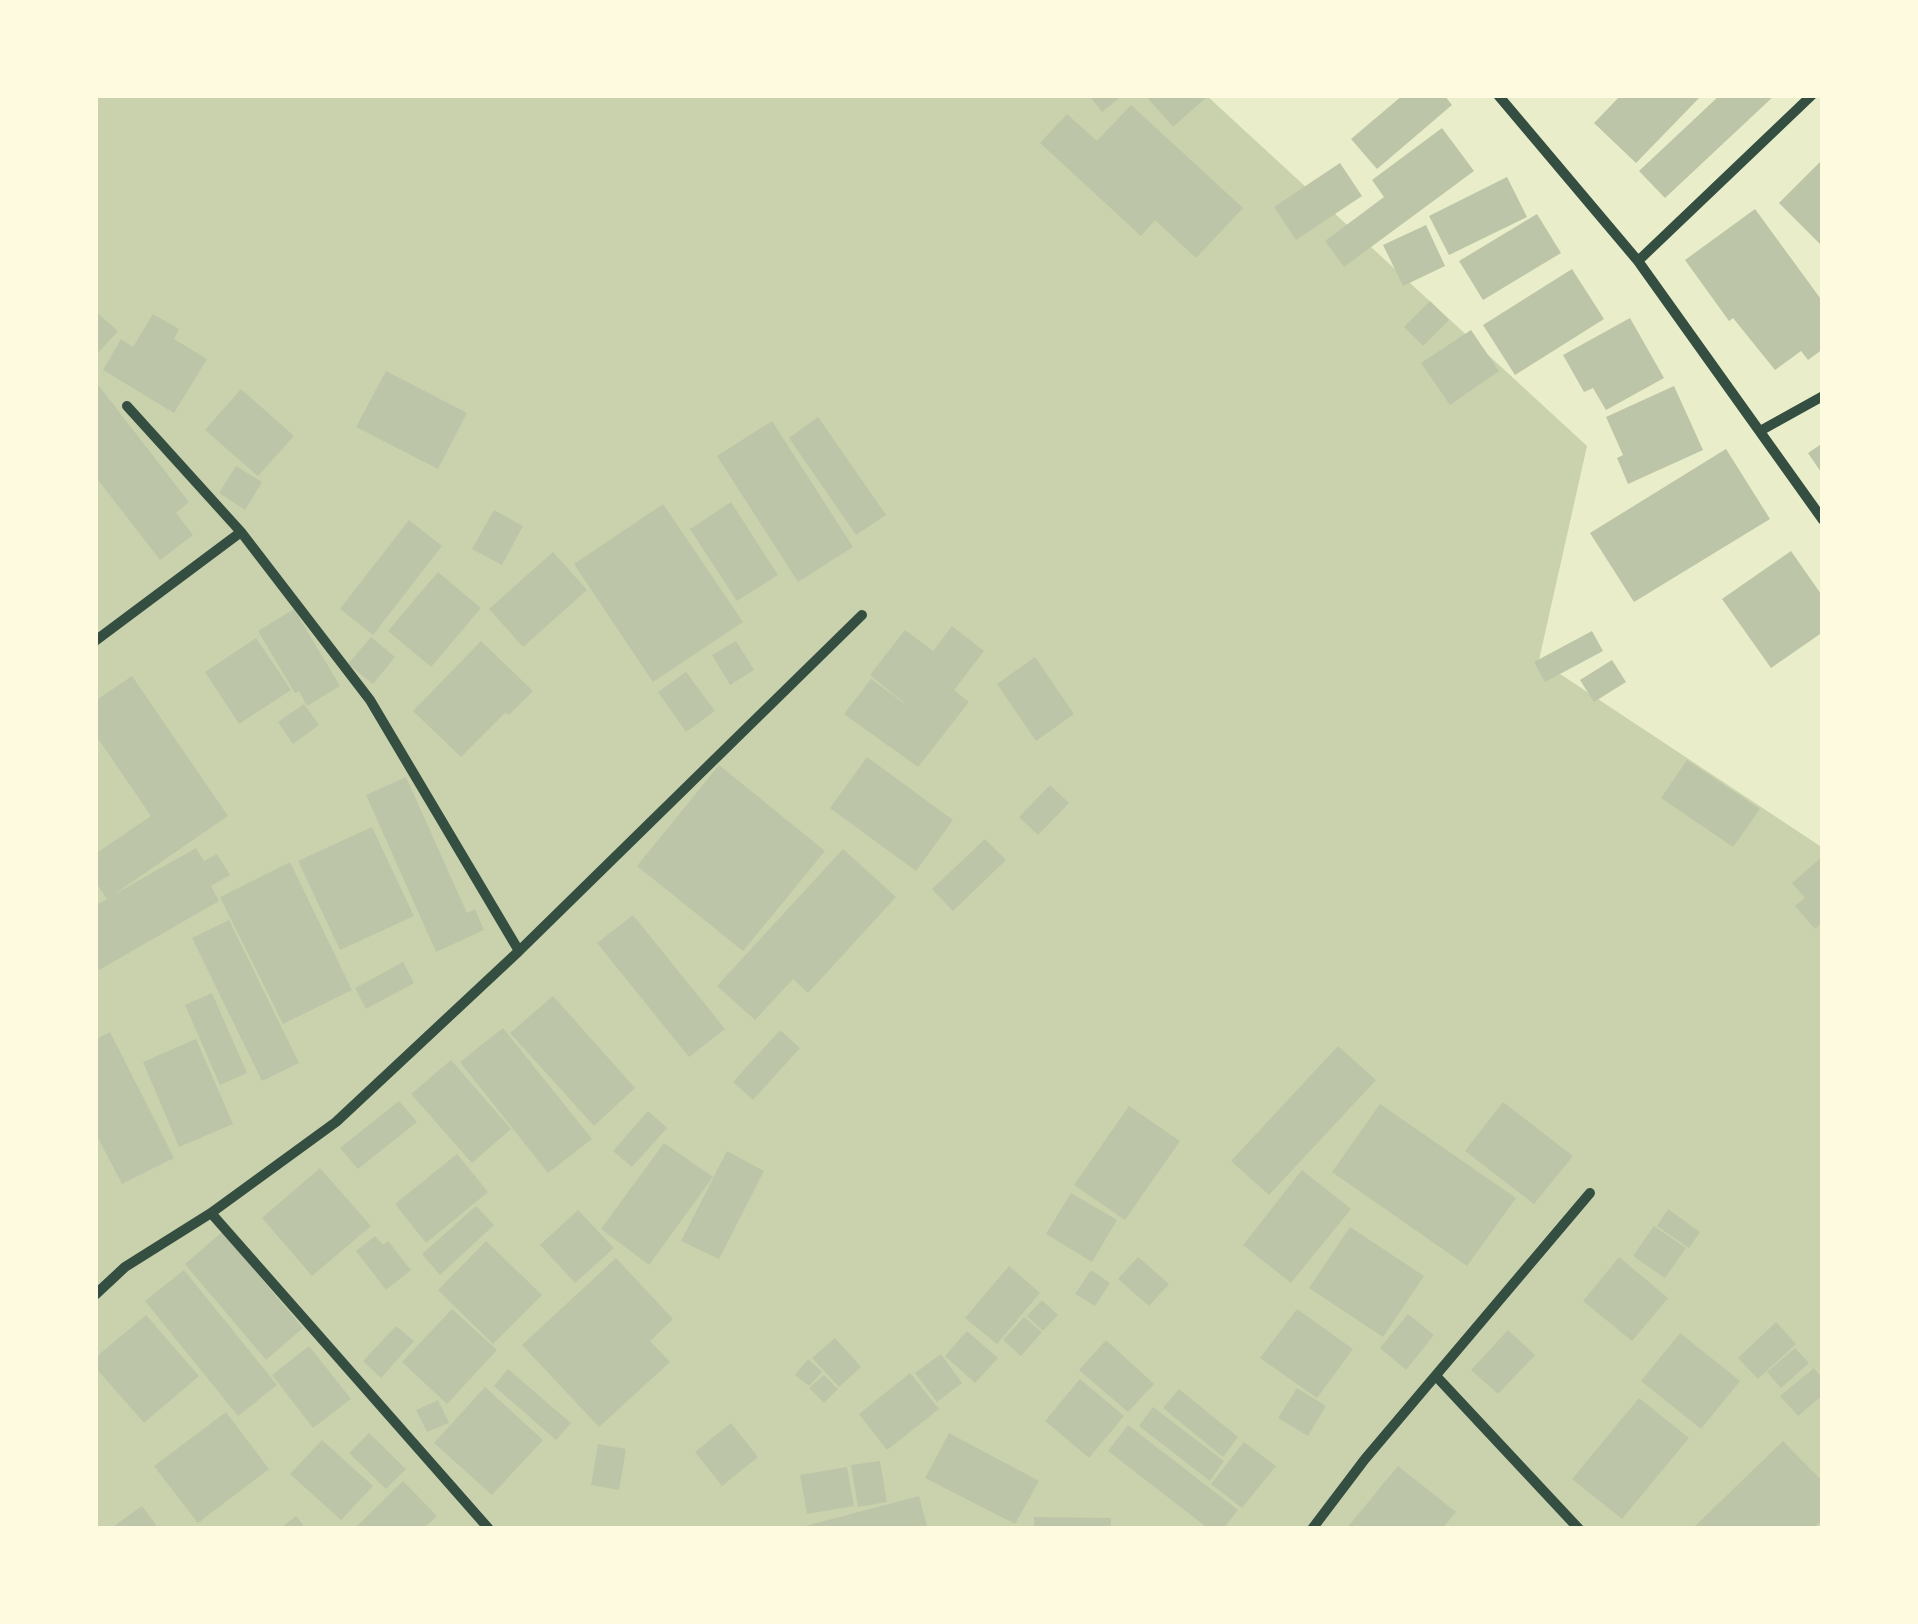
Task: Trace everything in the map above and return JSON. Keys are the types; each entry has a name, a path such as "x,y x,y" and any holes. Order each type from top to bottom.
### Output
{"street":[{"path":"1498,95 1638,262 1823,520"},
{"path":"1638,262 1812,95"},
{"path":"1760,431 1823,396"},
{"path":"127,406 241,532 370,700 518,951"},
{"path":"95,641 241,532"},
{"path":"95,1295 125,1267 211,1213 336,1122 518,951 862,615"},
{"path":"1312,1529 1365,1460 1590,1193"},
{"path":"211,1213 489,1529"},
{"path":"1436,1376 1578,1529"}],"green space":[{"path":"95,95 1206,95 1587,446 1539,660 1823,848 1823,1529 95,1529"}],"building":[{"path":"1089,95 1123,95 1102,112"},
{"path":"1145,95 1209,95 1173,127"},
{"path":"1403,95 1444,95 1452,105 1377,169 1351,139"},
{"path":"1621,95 1702,95 1636,163 1594,123"},
{"path":"1720,95 1775,95 1665,198 1639,171"},
{"path":"1131,105 1243,208 1196,258 1155,220 1141,236 1040,143 1067,114 1097,141"},
{"path":"1442,128 1474,171 1344,267 1325,241 1384,197 1372,180"},
{"path":"1823,159 1823,247 1779,203"},
{"path":"1340,163 1362,196 1296,240 1274,207"},
{"path":"1507,177 1527,217 1449,255 1429,216"},
{"path":"1755,209 1823,302 1823,349 1808,360 1801,351 1775,370 1733,318 1729,321 1685,260"},
{"path":"1537,214 1561,253 1483,300 1459,261"},
{"path":"1426,225 1445,266 1403,286 1383,245"},
{"path":"1572,269 1604,319 1515,375 1483,325"},
{"path":"1430,301 1449,320 1423,346 1404,327"},
{"path":"95,311 118,331 95,356"},
{"path":"153,314 179,329 174,339 207,359 174,413 103,370 121,339 133,347"},
{"path":"1630,318 1664,378 1606,410 1593,388 1584,392 1563,355"},
{"path":"1471,330 1499,371 1450,405 1421,363"},
{"path":"386,371 467,413 438,469 356,427"},
{"path":"95,381 189,502 176,513 193,535 160,560 95,476"},
{"path":"1674,386 1703,450 1628,484 1617,458 1623,455 1606,417"},
{"path":"241,389 294,436 258,476 205,430"},
{"path":"818,417 886,515 856,535 789,438"},
{"path":"772,421 853,547 798,582 717,456"},
{"path":"1823,443 1823,475 1808,453"},
{"path":"1726,449 1770,519 1634,602 1590,533"},
{"path":"236,466 262,482 245,510 219,493"},
{"path":"731,502 778,575 737,601 690,529"},
{"path":"663,504 743,622 653,682 574,564"},
{"path":"494,510 523,526 502,565 472,549"},
{"path":"409,520 442,546 373,635 340,609"},
{"path":"1791,551 1823,597 1823,632 1771,668 1722,599"},
{"path":"553,552 587,590 523,647 489,609"},
{"path":"438,572 481,608 431,667 388,631"},
{"path":"294,609 340,686 307,706 258,631"},
{"path":"952,626 984,651 954,690 969,702 918,767 844,714 871,679 912,709 870,675 905,630 933,651"},
{"path":"1592,631 1603,651 1545,682 1534,662"},
{"path":"371,637 395,657 373,684 348,664"},
{"path":"256,638 291,690 239,724 205,672"},
{"path":"481,641 533,691 461,757 413,711"},
{"path":"736,641 754,670 730,685 712,655"},
{"path":"1035,657 1074,714 1036,741 997,684"},
{"path":"1612,660 1626,682 1594,702 1580,680"},
{"path":"686,672 715,711 686,732 658,692"},
{"path":"132,676 228,816 113,895 196,848 204,861 217,854 230,875 211,886 219,901 99,970 95,962 95,906 107,899 95,881 95,854 151,816 95,734 95,701"},
{"path":"304,704 319,725 293,744 278,722"},
{"path":"867,757 953,820 916,871 830,808"},
{"path":"1687,760 1760,809 1733,847 1661,798"},
{"path":"719,765 825,851 743,951 637,866"},
{"path":"406,777 467,913 475,909 484,930 436,952 366,795"},
{"path":"1050,785 1069,803 1038,835 1019,817"},
{"path":"372,827 414,916 340,950 298,861"},
{"path":"985,839 1006,860 953,911 932,889"},
{"path":"843,849 896,897 808,993 793,979 755,1020 717,986"},
{"path":"1823,856 1823,922 1815,929 1795,906 1805,898 1792,883"},
{"path":"290,862 352,990 283,1024 220,897"},
{"path":"633,915 725,1029 689,1057 597,943"},
{"path":"229,920 299,1063 262,1081 192,938"},
{"path":"403,962 414,983 366,1009 355,988"},
{"path":"212,993 247,1073 220,1085 185,1005"},
{"path":"553,996 635,1088 594,1126 510,1033"},
{"path":"503,1028 592,1139 548,1173 460,1062"},
{"path":"780,1030 800,1048 753,1100 733,1082"},
{"path":"110,1032 174,1158 122,1184 95,1132 95,1040"},
{"path":"196,1039 233,1124 179,1147 143,1062"},
{"path":"1338,1046 1376,1080 1269,1195 1231,1161"},
{"path":"451,1060 511,1129 472,1163 411,1094"},
{"path":"399,1101 417,1122 358,1169 340,1148"},
{"path":"1503,1102 1573,1156 1534,1204 1465,1151"},
{"path":"1380,1104 1516,1198 1467,1266 1332,1172"},
{"path":"1129,1106 1180,1141 1125,1220 1074,1185"},
{"path":"648,1111 667,1128 632,1167 613,1151"},
{"path":"664,1143 713,1177 649,1265 601,1229"},
{"path":"727,1151 764,1171 719,1259 681,1241"},
{"path":"457,1154 488,1192 426,1243 395,1204"},
{"path":"320,1168 371,1226 312,1276 262,1218"},
{"path":"1302,1170 1351,1209 1291,1283 1243,1245"},
{"path":"1071,1193 1117,1220 1092,1262 1046,1234"},
{"path":"476,1206 494,1225 440,1275 422,1254"},
{"path":"1668,1209 1700,1232 1689,1248 1657,1226"},
{"path":"578,1210 614,1248 575,1283 540,1245"},
{"path":"1654,1226 1686,1248 1665,1278 1633,1256"},
{"path":"1350,1227 1424,1276 1383,1337 1309,1288"},
{"path":"222,1232 303,1328 266,1360 185,1264"},
{"path":"375,1236 383,1245 388,1241 411,1270 386,1290 356,1251"},
{"path":"486,1241 542,1295 493,1344 438,1290"},
{"path":"1138,1257 1169,1284 1149,1306 1118,1279"},
{"path":"1619,1257 1668,1298 1632,1341 1583,1301"},
{"path":"616,1258 673,1319 650,1341 670,1362 599,1427 522,1345"},
{"path":"1009,1266 1040,1293 997,1344 965,1318"},
{"path":"184,1270 277,1385 238,1416 145,1301"},
{"path":"1091,1270 1110,1283 1095,1306 1075,1294"},
{"path":"1042,1300 1058,1315 1043,1331 1027,1316"},
{"path":"452,1309 497,1350 447,1404 402,1362"},
{"path":"1297,1309 1353,1349 1317,1398 1260,1358"},
{"path":"1408,1314 1434,1335 1406,1370 1380,1348"},
{"path":"146,1315 199,1376 144,1423 95,1367 95,1358"},
{"path":"1024,1317 1042,1332 1021,1356 1003,1340"},
{"path":"1776,1322 1796,1344 1758,1379 1738,1358"},
{"path":"396,1326 414,1341 381,1378 363,1361"},
{"path":"1508,1330 1535,1355 1498,1394 1471,1370"},
{"path":"967,1331 998,1358 975,1383 945,1356"},
{"path":"1680,1333 1740,1381 1701,1429 1641,1381"},
{"path":"835,1338 861,1367 839,1387 812,1358"},
{"path":"1106,1340 1154,1384 1128,1412 1079,1370"},
{"path":"309,1346 351,1399 313,1428 272,1375"},
{"path":"1795,1348 1809,1363 1781,1388 1767,1372"},
{"path":"941,1354 962,1383 937,1402 915,1373"},
{"path":"808,1359 822,1372 809,1386 795,1375"},
{"path":"1814,1368 1823,1380 1823,1395 1798,1416 1780,1396"},
{"path":"508,1369 571,1423 556,1440 494,1386"},
{"path":"910,1373 939,1409 887,1450 859,1414"},
{"path":"824,1375 838,1389 824,1403 809,1388"},
{"path":"1080,1379 1124,1416 1089,1458 1045,1421"},
{"path":"485,1387 543,1440 492,1495 434,1443"},
{"path":"1297,1388 1326,1406 1308,1436 1278,1418"},
{"path":"1179,1389 1238,1437 1223,1457 1163,1408"},
{"path":"1639,1398 1689,1438 1622,1519 1572,1479"},
{"path":"438,1400 449,1423 427,1432 416,1410"},
{"path":"1153,1407 1224,1461 1210,1481 1139,1426"},
{"path":"226,1412 269,1469 198,1523 154,1466"},
{"path":"731,1423 758,1457 722,1486 695,1452"},
{"path":"1128,1425 1238,1510 1223,1529 1209,1529 1108,1451"},
{"path":"369,1433 406,1469 386,1489 349,1453"},
{"path":"949,1433 1039,1481 1015,1524 925,1478"},
{"path":"322,1440 373,1486 341,1520 290,1474"},
{"path":"1783,1441 1823,1482 1823,1519 1812,1529 1692,1529"},
{"path":"1244,1442 1276,1466 1242,1508 1211,1484"},
{"path":"598,1444 626,1449 619,1490 591,1485"},
{"path":"880,1461 887,1502 858,1507 851,1465"},
{"path":"1398,1466 1456,1512 1442,1529 1346,1529"},
{"path":"847,1467 854,1506 807,1514 800,1475"},
{"path":"403,1481 437,1516 423,1529 354,1529"},
{"path":"919,1496 928,1529 798,1529 798,1528"},
{"path":"142,1506 159,1529 110,1529"},
{"path":"296,1516 306,1529 280,1529"},
{"path":"1034,1517 1111,1518 1111,1529 1034,1529"}]}
